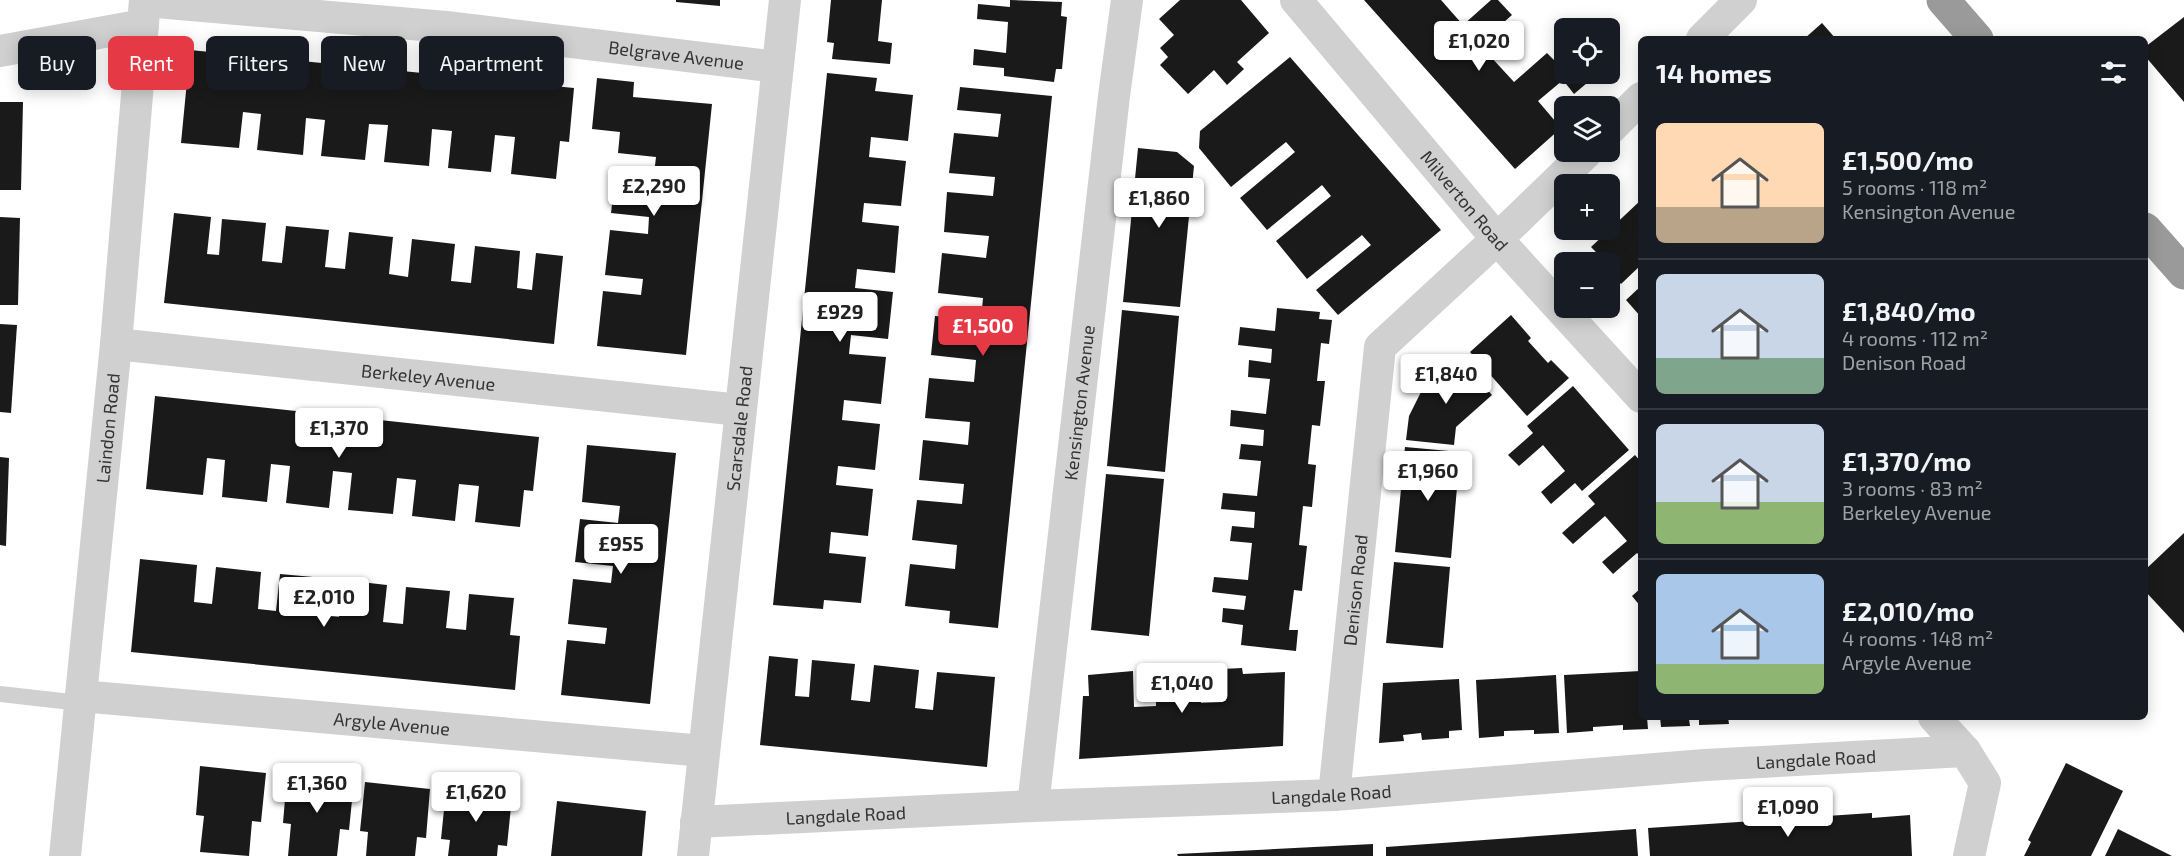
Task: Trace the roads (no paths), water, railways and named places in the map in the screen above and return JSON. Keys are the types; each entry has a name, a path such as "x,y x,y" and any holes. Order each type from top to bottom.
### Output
{"highway":[{"path":"1943,0 1974,36"},
{"path":"2148,232 2184,273"}],"street":[{"name":"Scarsdale Road","path":"693,856 785,0"},
{"name":"Kensington Avenue","path":"1033,806 1127,0"},
{"name":"Milverton Road","path":"1296,0 1497,239 1638,394"},
{"path":"1704,36 1741,0"},
{"name":"Belgrave Avenue","path":"0,51 144,9 447,14 777,67"},
{"name":"Laindon Road","path":"65,856 116,344 144,9"},
{"path":"1620,119 1638,101"},
{"name":"Denison Road","path":"1334,795 1380,347 1577,162"},
{"name":"Berkeley Avenue","path":"116,344 740,410"},
{"name":"Argyle Avenue","path":"81,699 704,751"},
{"path":"1937,720 1965,752 1985,783 1969,856"},
{"name":"Langdale Road","path":"696,822 1334,795 1706,765 1965,752"}],"lane":[{"path":"0,694 81,699"}]}
